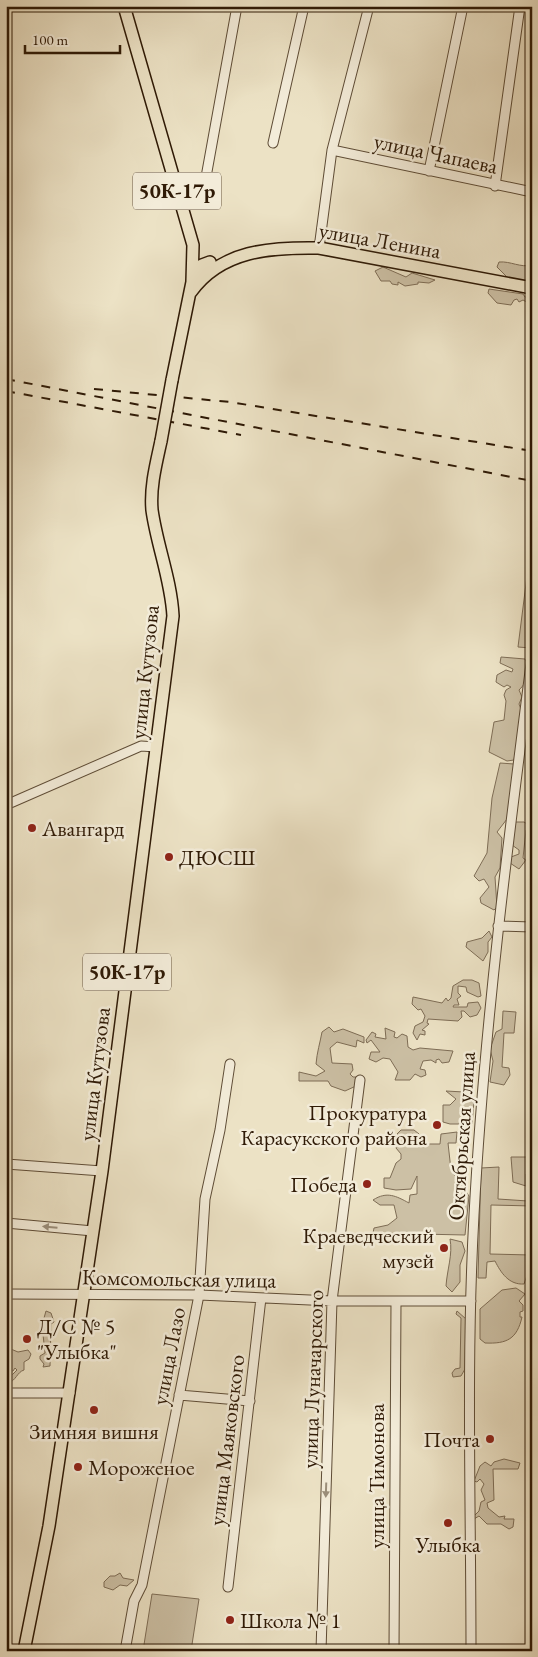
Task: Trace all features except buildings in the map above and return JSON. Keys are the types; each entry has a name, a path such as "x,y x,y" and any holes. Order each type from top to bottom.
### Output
{"main road":[{"name":"50К-17р","path":"124,6 192,246 196,266 190,294"},
{"path":"192,246 210,266 202,272 196,266"},
{"name":"улица Ленина","path":"190,294 210,266 262,250 288,247 319,248 532,288"},
{"name":"улица Кутузова","path":"24,1651 49,1526 102,1171 173,616 167,574 152,511 153,483 190,294"}],"street":[{"path":"206,176 237,6"},
{"path":"273,142 304,6"},
{"path":"319,248 332,150 369,6"},
{"path":"429,171 463,6"},
{"path":"495,186 520,6"},
{"name":"улица Чапаева","path":"332,150 495,186 532,192"},
{"name":"Октябрьская улица","path":"471,1651 471,1301 479,1133 498,926 532,656"},
{"path":"6,805 141,746 156,748"},
{"path":"498,926 532,927"},
{"name":"улица Лазо","path":"125,1651 134,1601 142,1585 199,1295 205,1198 220,1130 230,1064"},
{"name":"улица Луначарского","path":"321,1651 332,1301 360,1080"},
{"path":"6,1164 102,1171"},
{"path":"6,1223 93,1231"},
{"name":"Комсомольская улица","path":"6,1294 199,1295 396,1302 471,1301"},
{"name":"улица Маяковского","path":"228,1587 261,1298"},
{"name":"улица Тимонова","path":"394,1651 396,1302"},
{"path":"6,1393 70,1393"},
{"path":"180,1395 250,1401"}],"shaded area":[{"path":"499,262 523,266 532,265 532,284 507,277 497,267"},
{"path":"383,267 406,277 412,273 435,280 429,283 418,282 418,284 405,286 398,282 398,285 392,284 390,281 381,281 375,271"},
{"path":"489,289 532,297 532,305 523,300 519,302 517,299 511,305 497,303 488,293"},
{"path":"529,560 532,560 532,628 528,629 527,634 532,635 531,648 518,647"},
{"path":"501,657 525,659 528,668 527,679 519,690 522,697 519,704 522,712 514,760 507,761 489,752 494,722 504,720 506,701 504,695 506,690 511,687 507,685 504,687 496,682 497,675 506,670 512,672 513,669 500,663"},
{"path":"500,763 514,764 510,809 507,819 497,832 502,838 500,868 495,877 497,907 494,910 481,903 480,898 489,887 484,879 479,881 474,876 487,853 492,798"},
{"path":"513,822 524,822 532,827 532,830 526,830 523,858 526,860 519,869 507,861 508,852 511,857 519,854 519,850 512,845"},
{"path":"489,931 492,937 488,942 488,952 483,961 466,947 467,942 482,938"},
{"path":"463,980 472,980 479,983 481,996 478,997 467,992 466,987 458,986 458,993 461,996 457,999 459,1005 454,1005 453,1007 467,1007 468,1003 478,1002 481,1008 477,1015 470,1017 464,1011 461,1011 462,1017 458,1021 428,1019 427,1023 429,1024 422,1030 425,1031 425,1035 420,1034 417,1040 413,1033 415,1026 423,1022 425,1016 421,1009 418,1010 412,1004 413,997 442,1003 446,998 448,1001 451,998 453,986"},
{"path":"503,1011 516,1012 514,1033 504,1033 502,1067 509,1068 510,1075 504,1085 490,1082 493,1061 490,1049 496,1032 502,1029"},
{"path":"329,1027 334,1032 343,1029 364,1037 364,1043 357,1040 356,1047 337,1042 330,1048 332,1063 352,1064 353,1070 350,1074 353,1077 360,1077 356,1086 345,1091 331,1086 328,1081 299,1081 299,1072 316,1076 325,1071 316,1064 322,1032"},
{"path":"385,1028 395,1032 394,1037 397,1038 402,1034 407,1036 408,1047 413,1050 420,1048 453,1051 449,1062 442,1063 439,1059 436,1060 436,1063 431,1060 423,1061 420,1069 425,1070 426,1075 421,1077 415,1074 410,1080 395,1080 398,1072 390,1059 383,1058 376,1062 369,1059 371,1052 380,1052 371,1040 367,1043 366,1040 372,1032 376,1034 375,1037 386,1039"},
{"path":"446,1091 464,1092 464,1100 474,1101 472,1124 450,1124 443,1122 443,1105 450,1105 456,1099"},
{"path":"401,1130 414,1130 419,1134 418,1144 440,1144 441,1134 457,1132 456,1143 448,1143 451,1170 469,1196 465,1235 373,1233 374,1228 388,1225 397,1218 394,1205 380,1205 373,1200 378,1197 391,1195 409,1203 410,1195 417,1194 417,1176 411,1189 396,1190 384,1188 384,1178 390,1178 396,1163 401,1159 401,1154 396,1148 397,1134"},
{"path":"511,1157 532,1157 532,1170 526,1174 526,1186 513,1182"},
{"path":"499,1167 498,1199 528,1201 532,1198 532,1206 491,1205 490,1254 531,1255 532,1213 532,1261 524,1284 514,1283 510,1280 503,1274 495,1261 487,1262 486,1278 478,1278 481,1168"},
{"path":"450,1239 462,1242 465,1251 460,1265 460,1282 452,1292 446,1286 451,1245"},
{"path":"516,1288 525,1294 519,1301 523,1305 523,1311 520,1312 520,1317 522,1317 517,1330 510,1339 485,1343 480,1339 480,1309 502,1290"},
{"path":"46,1311 51,1313 54,1322 51,1324 50,1366 43,1367 44,1364 40,1356 45,1353 42,1325"},
{"path":"457,1311 466,1319 465,1369 461,1376 453,1377 452,1373 455,1369 460,1368 461,1318 456,1314"},
{"path":"6,1347 18,1352 28,1350 31,1354 29,1359 24,1362 24,1370 8,1383 7,1380 17,1370 15,1368 13,1371 6,1371"},
{"path":"504,1459 520,1463 518,1469 493,1469 494,1500 487,1503 488,1508 499,1517 505,1516 504,1519 514,1519 513,1527 509,1529 501,1524 487,1524 479,1516 474,1519 474,1516 479,1511 481,1502 485,1500 481,1490 484,1484 480,1479 477,1482 474,1481 480,1466 485,1462 491,1466 494,1462"},
{"path":"120,1573 123,1578 134,1580 127,1586 120,1585 113,1590 104,1587 104,1582 110,1576"},
{"path":"152,1594 199,1599 191,1651 143,1651"}],"railway":[{"path":"6,379 532,481"},
{"path":"94,389 230,402 532,451"},
{"path":"6,391 241,435"}],"place":[{"name":"Авангард","path":"32,828"},
{"name":"ДЮСШ","path":"169,857"},
{"name":"Прокуратура Карасукского района","path":"437,1125"},
{"name":"Победа","path":"367,1184"},
{"name":"Краеведческий музей","path":"444,1248"},
{"name":"Д/С № 5 \"Улыбка\"","path":"27,1339"},
{"name":"Зимняя вишня","path":"94,1410"},
{"name":"Почта","path":"490,1439"},
{"name":"Мороженое","path":"78,1467"},
{"name":"Улыбка","path":"448,1523"},
{"name":"Школа № 1","path":"230,1620"}]}
